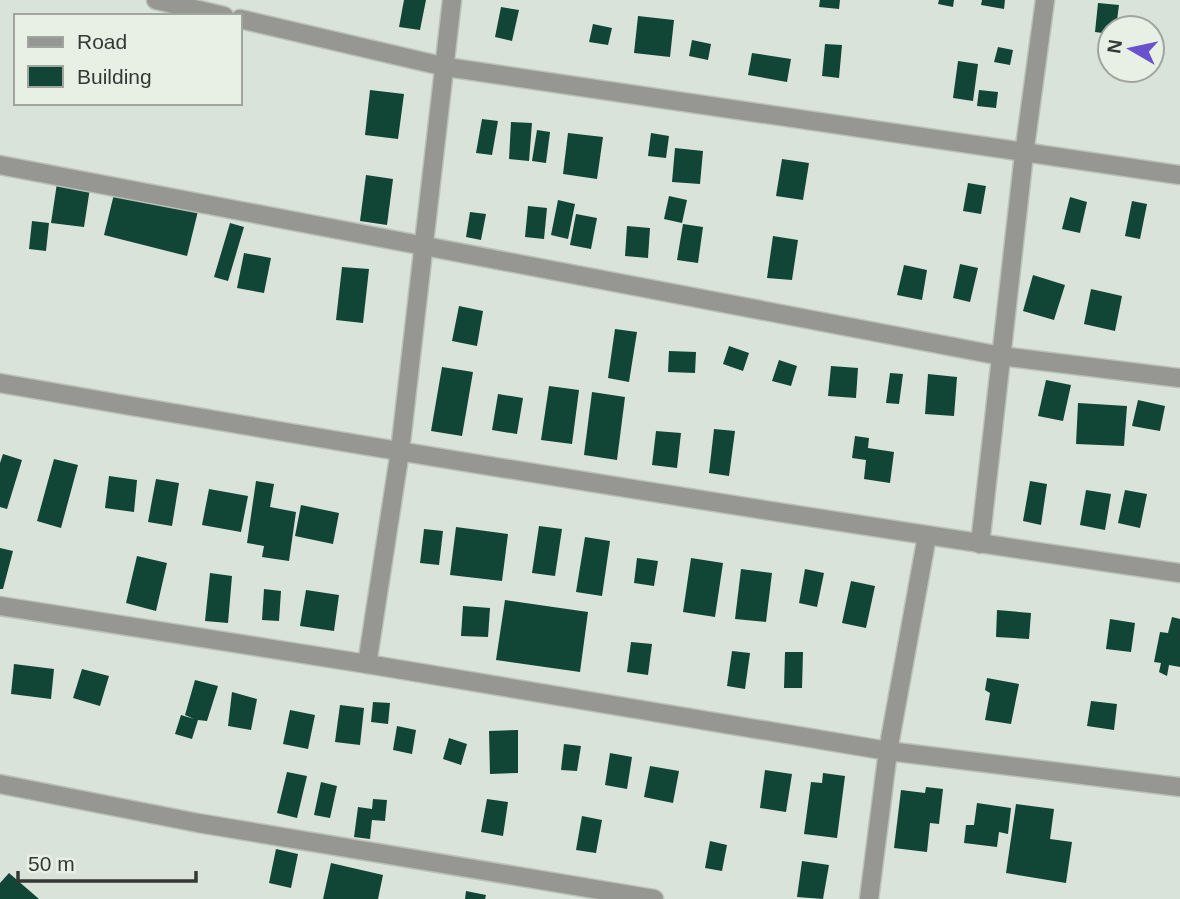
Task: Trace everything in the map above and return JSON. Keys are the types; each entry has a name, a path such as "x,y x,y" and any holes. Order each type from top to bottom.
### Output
{"street":[{"path":"156,0 216,14"},
{"path":"368,664 400,451 452,0"},
{"path":"980,544 1024,154 1045,0"},
{"path":"242,19 446,68 1180,175"},
{"path":"0,165 1001,356 1180,379"},
{"path":"0,383 927,536 1180,573"},
{"path":"869,899 888,751 927,536"},
{"path":"0,606 888,751 1180,787"},
{"path":"0,784 198,823 654,899"}],"building":[{"path":"404,0 426,0 420,30 399,27"},
{"path":"820,0 840,0 839,9 819,7"},
{"path":"939,0 954,0 953,7 938,4"},
{"path":"982,0 1005,0 1004,9 981,5"},
{"path":"1098,3 1119,5 1118,14 1097,14"},
{"path":"501,7 519,10 512,41 495,37"},
{"path":"638,16 674,20 670,57 634,53"},
{"path":"593,24 612,28 608,45 589,42"},
{"path":"692,40 711,44 708,60 689,56"},
{"path":"825,44 842,45 839,78 822,76"},
{"path":"998,47 1013,50 1010,65 994,62"},
{"path":"752,53 791,59 787,82 748,75"},
{"path":"958,61 978,64 973,101 953,98"},
{"path":"370,90 404,94 398,139 365,135"},
{"path":"979,90 998,92 996,108 977,106"},
{"path":"482,119 498,121 492,155 476,153"},
{"path":"511,122 532,123 529,161 509,159"},
{"path":"537,130 550,132 546,163 532,161"},
{"path":"568,133 603,137 597,179 563,174"},
{"path":"651,133 669,136 666,158 648,156"},
{"path":"675,148 703,151 700,184 672,182"},
{"path":"782,159 809,163 803,200 776,196"},
{"path":"366,175 393,179 387,225 360,221"},
{"path":"57,183 90,188 84,227 51,223"},
{"path":"968,183 986,186 981,214 963,211"},
{"path":"115,190 198,211 187,256 104,235"},
{"path":"669,196 687,200 682,223 664,219"},
{"path":"1070,197 1087,202 1080,233 1062,229"},
{"path":"558,200 575,204 568,239 551,235"},
{"path":"1132,201 1147,204 1140,239 1125,236"},
{"path":"528,206 547,208 544,239 525,237"},
{"path":"470,212 486,214 481,240 466,237"},
{"path":"576,214 597,218 591,249 570,245"},
{"path":"32,221 49,223 46,251 29,249"},
{"path":"230,223 244,227 228,281 214,277"},
{"path":"683,224 703,227 698,263 677,260"},
{"path":"627,226 650,228 648,258 625,256"},
{"path":"773,236 798,240 792,280 767,278"},
{"path":"244,253 271,258 264,293 237,288"},
{"path":"960,264 978,268 970,302 953,298"},
{"path":"904,265 927,270 922,300 897,295"},
{"path":"342,267 369,269 363,323 336,320"},
{"path":"1033,275 1065,285 1054,320 1023,311"},
{"path":"1091,289 1122,296 1115,331 1084,324"},
{"path":"459,306 483,311 477,346 452,341"},
{"path":"615,329 637,332 629,382 608,378"},
{"path":"729,346 749,353 743,371 723,364"},
{"path":"669,351 696,352 695,373 668,372"},
{"path":"779,360 797,366 791,386 772,381"},
{"path":"831,366 858,368 856,398 828,396"},
{"path":"442,367 473,372 462,436 431,431"},
{"path":"890,373 903,374 899,404 886,403"},
{"path":"928,374 957,377 954,416 925,414"},
{"path":"1046,380 1071,385 1063,421 1038,416"},
{"path":"549,386 579,390 572,444 541,440"},
{"path":"592,392 625,397 617,460 584,455"},
{"path":"498,394 523,398 517,434 492,430"},
{"path":"1138,400 1165,406 1160,431 1132,426"},
{"path":"1078,403 1127,406 1124,446 1076,444"},
{"path":"714,429 735,431 729,476 709,473"},
{"path":"656,431 681,433 677,468 652,465"},
{"path":"855,436 869,438 868,448 894,452 890,483 864,479 866,460 852,458"},
{"path":"3,454 22,460 7,509 0,507 0,463"},
{"path":"54,459 78,465 61,528 37,521"},
{"path":"109,476 137,480 134,512 105,508"},
{"path":"156,479 179,483 172,526 148,522"},
{"path":"256,481 274,484 270,507 296,512 289,561 262,557 264,546 247,543"},
{"path":"1030,481 1047,484 1041,525 1023,521"},
{"path":"209,489 248,496 241,532 202,525"},
{"path":"1086,490 1111,494 1105,530 1080,525"},
{"path":"1125,490 1147,494 1140,528 1118,523"},
{"path":"301,505 339,513 333,544 295,536"},
{"path":"539,526 562,529 555,576 532,573"},
{"path":"456,527 508,534 502,581 450,575"},
{"path":"424,529 443,531 439,565 420,563"},
{"path":"585,537 610,541 602,596 576,592"},
{"path":"0,548 13,551 3,589 0,589"},
{"path":"137,556 167,563 156,611 126,603"},
{"path":"637,558 658,561 654,586 634,583"},
{"path":"691,558 723,563 715,617 683,612"},
{"path":"741,569 772,573 766,622 735,619"},
{"path":"805,569 824,573 817,607 799,603"},
{"path":"210,573 232,576 228,623 205,621"},
{"path":"851,581 875,586 866,628 842,623"},
{"path":"264,589 281,591 279,621 262,620"},
{"path":"306,590 339,595 334,631 300,626"},
{"path":"505,600 588,612 580,672 496,660"},
{"path":"463,606 490,608 488,637 461,636"},
{"path":"997,610 1031,613 1029,639 996,637"},
{"path":"1172,617 1180,619 1180,667 1169,665 1167,676 1159,672 1161,663 1154,662 1160,632 1168,633"},
{"path":"1110,619 1135,623 1131,652 1106,649"},
{"path":"631,642 652,644 648,675 627,672"},
{"path":"732,651 750,653 745,689 727,686"},
{"path":"785,652 803,652 802,688 784,688"},
{"path":"14,664 54,669 51,699 11,694"},
{"path":"82,669 109,676 100,706 73,698"},
{"path":"987,678 1019,684 1011,724 985,720 990,693 985,690"},
{"path":"195,680 218,686 207,721 198,720 192,739 175,734 181,715 194,719 185,715"},
{"path":"232,692 257,699 251,730 228,726"},
{"path":"1091,701 1117,704 1114,730 1087,726"},
{"path":"373,702 390,703 388,724 371,722"},
{"path":"340,705 364,708 360,745 335,742"},
{"path":"290,710 315,715 308,749 283,744"},
{"path":"397,726 416,730 412,754 393,750"},
{"path":"518,730 518,773 490,774 489,731"},
{"path":"449,738 467,744 461,765 443,759"},
{"path":"564,744 581,746 577,771 561,770"},
{"path":"610,753 632,757 627,789 605,785"},
{"path":"650,766 679,771 673,803 644,797"},
{"path":"765,770 792,774 786,812 760,808"},
{"path":"287,772 307,776 297,818 277,813"},
{"path":"823,773 845,776 837,838 804,834 811,782 822,783"},
{"path":"321,782 337,786 330,818 314,815"},
{"path":"926,787 943,789 939,824 930,823 927,852 894,848 901,790 925,793"},
{"path":"373,799 387,800 385,821 372,820 370,839 354,837 358,807 372,809"},
{"path":"487,799 508,802 503,836 481,832"},
{"path":"977,803 1011,808 1008,834 999,832 997,847 964,843 966,825 974,825"},
{"path":"1016,804 1054,809 1050,839 1072,842 1066,883 1006,873"},
{"path":"582,816 602,820 596,853 576,850"},
{"path":"710,841 727,845 722,871 705,868"},
{"path":"276,849 298,854 291,888 269,883"},
{"path":"802,861 829,865 823,899 797,897"},
{"path":"331,863 383,875 378,899 323,899"},
{"path":"9,873 39,899 0,899 0,883"},
{"path":"466,891 486,895 485,899 465,899"}]}
